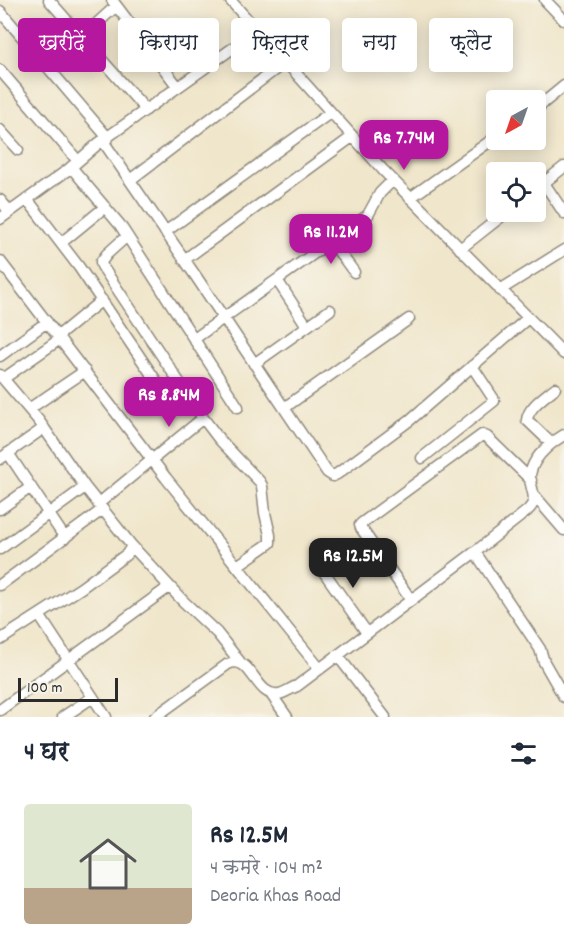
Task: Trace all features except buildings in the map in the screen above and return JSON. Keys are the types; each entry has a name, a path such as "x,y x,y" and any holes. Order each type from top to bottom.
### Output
{"street":[{"path":"49,0 65,18"},
{"path":"230,0 246,18"},
{"path":"545,0 562,15"},
{"path":"100,18 114,3 178,87"},
{"path":"0,11 105,139 130,180 327,472 333,476 410,420 528,318"},
{"path":"0,219 105,139 231,49"},
{"path":"106,64 146,110"},
{"path":"0,70 75,164 127,236 238,406"},
{"path":"130,180 272,72"},
{"path":"294,72 410,198 528,318 562,349"},
{"path":"546,100 564,87"},
{"path":"165,232 330,113"},
{"path":"0,130 18,150"},
{"path":"184,260 352,137"},
{"path":"410,198 486,144"},
{"path":"546,181 564,167"},
{"path":"194,339 368,215 380,193 393,180"},
{"path":"546,194 564,213"},
{"path":"27,199 79,267 171,403"},
{"path":"0,200 10,212"},
{"path":"61,243 105,207"},
{"path":"460,249 494,222"},
{"path":"127,236 104,257 101,262 102,266 203,418 219,439 260,482 270,543 237,566"},
{"path":"331,241 354,272"},
{"path":"500,290 564,250"},
{"path":"0,261 152,459 320,669"},
{"path":"276,280 307,326"},
{"path":"0,393 4,380 102,300"},
{"path":"254,364 330,310"},
{"path":"284,408 409,318"},
{"path":"0,356 46,322"},
{"path":"422,458 494,400 472,366"},
{"path":"29,409 85,371"},
{"path":"4,380 44,428 85,487 132,546 169,587 217,633 263,688 271,694 286,717"},
{"path":"551,443 527,420 527,416 555,388"},
{"path":"0,585 65,538 152,459 203,418"},
{"path":"44,428 4,456 31,487 65,538"},
{"path":"411,600 360,525 477,438 485,435 531,480"},
{"path":"564,435 551,443 540,455 533,466 531,480 534,495 564,530"},
{"path":"441,442 453,456"},
{"path":"0,509 31,487"},
{"path":"0,549 85,487"},
{"path":"271,694 280,694 297,686 338,656 531,507 534,495"},
{"path":"0,640 81,588 127,554 132,546"},
{"path":"475,552 540,649 544,662 564,698"},
{"path":"317,562 367,633"},
{"path":"0,710 169,587"},
{"path":"39,615 106,717"},
{"path":"338,656 385,717"},
{"path":"155,717 228,664 234,661 240,662"},
{"path":"63,717 93,697"}]}
